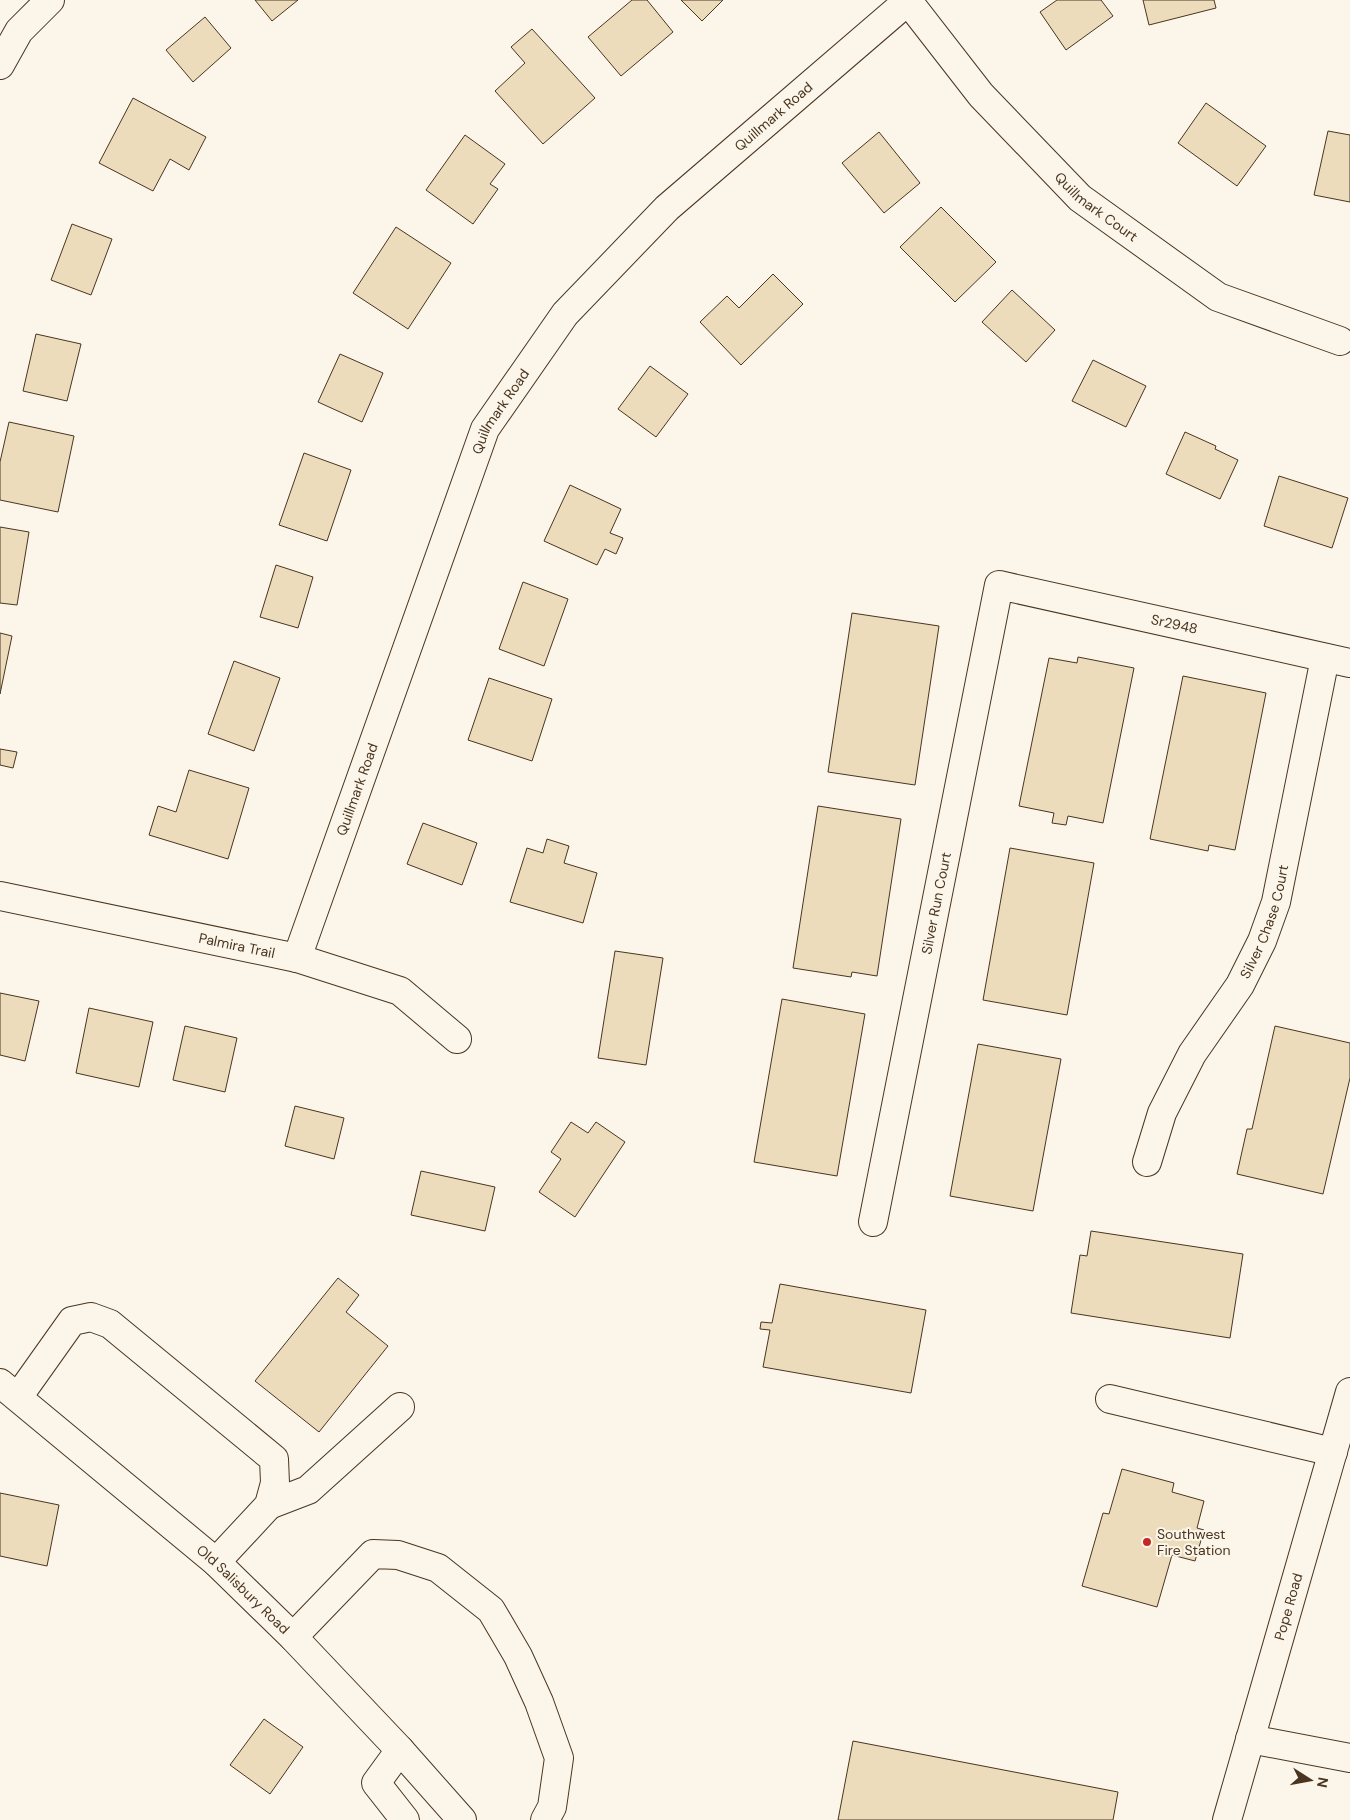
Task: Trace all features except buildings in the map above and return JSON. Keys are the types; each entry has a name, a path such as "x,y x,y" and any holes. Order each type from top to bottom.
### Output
{"street":[{"path":"0,65 19,32 50,0"},
{"name":"Quillmark Court","path":"908,0 981,95 1080,198 1218,297 1340,341"},
{"name":"Quillmark Road","path":"297,958 484,429 565,314 667,208 908,0"},
{"name":"Sr2948","path":"999,585 1338,660"},
{"name":"Silver Run Court","path":"873,1222 999,585"},
{"name":"Silver Chase Court","path":"1146,1162 1162,1113 1192,1054 1240,985 1265,934 1276,902 1338,660"},
{"name":"Palmira Trail","path":"0,896 297,958 400,991 457,1039"},
{"path":"9,1390 72,1321 90,1317 110,1324 274,1459 275,1483 269,1505"},
{"name":"Old Salisbury Road","path":"9,1390 216,1562 293,1637 400,1750 462,1820"},
{"name":"Pope Road","path":"1227,1820 1350,1392"},
{"path":"1110,1399 1333,1452"},
{"path":"216,1562 269,1505 308,1490 400,1407"},
{"path":"293,1637 373,1554 398,1555 438,1568 491,1610 518,1656 539,1702 559,1758 552,1807 545,1820"},
{"path":"1250,1739 1350,1758"},
{"path":"400,1750 376,1783 405,1820"}],"place":[{"name":"Southwest Fire Station","path":"1147,1542"}]}
